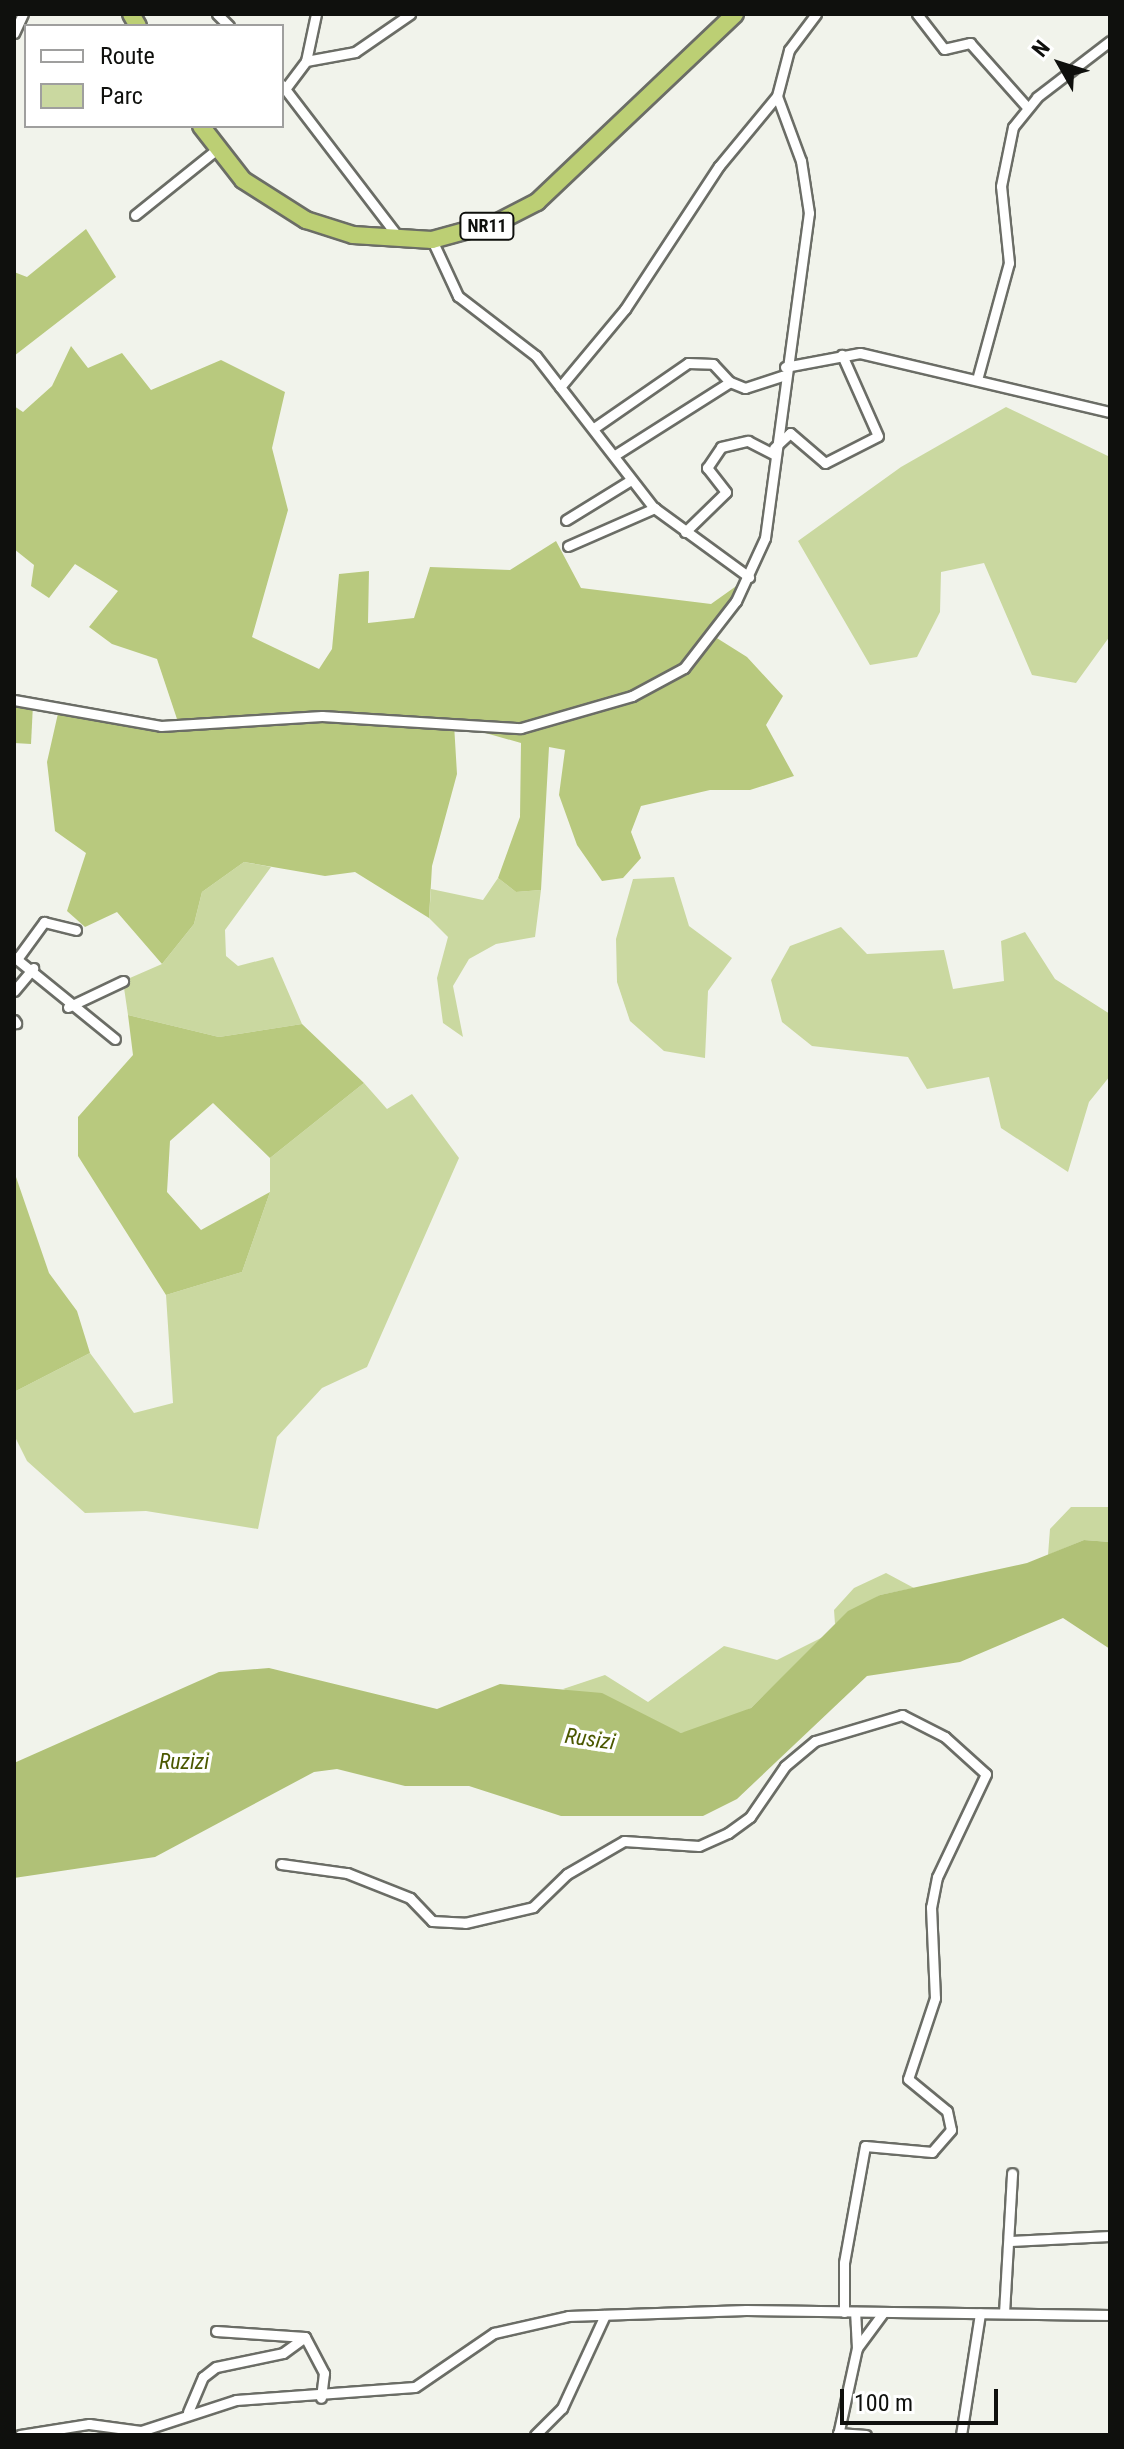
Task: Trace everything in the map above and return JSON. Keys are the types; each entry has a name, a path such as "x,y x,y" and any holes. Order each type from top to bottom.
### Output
{"highway":[{"name":"NR11","path":"202,128 249,185 306,220 401,241 432,240 498,222 537,202 735,14"}],"street":[{"path":"14,33 23,14"},
{"path":"316,14 306,61 284,87 401,241"},
{"path":"306,61 355,52 410,14"},
{"path":"560,387 625,309 719,166 777,96 789,50 816,14"},
{"path":"917,14 944,49 970,43 1027,107"},
{"path":"978,376 1009,263 1001,186 1006,155 1027,107 1110,41"},
{"path":"14,700 161,726 322,716 540,725 672,678 749,577 765,538 784,371 809,213 801,161 777,96"},
{"path":"135,215 217,149"},
{"path":"432,240 458,296 536,356 655,508 749,577"},
{"path":"774,451 790,433 825,463 878,436 842,355"},
{"path":"594,428 688,363 713,364 730,382 745,388 784,371 842,355 978,376 1110,412"},
{"path":"615,455 730,382"},
{"path":"685,532 726,492 707,468 721,447 748,441 774,451"},
{"path":"566,520 631,480"},
{"path":"568,546 655,508"},
{"path":"76,930 44,922 16,958 33,968 68,1007 115,1039"},
{"path":"14,991 33,968"},
{"path":"68,1007 123,981"},
{"path":"281,1864 347,1873 410,1898 432,1921 465,1923 533,1907 567,1874 624,1841 699,1846 728,1833 750,1817 785,1766 815,1741 902,1715 945,1737 986,1774 937,1877 931,1907 935,1998 908,2079 947,2111 951,2130 932,2152 865,2146 844,2263 849,2312 857,2348"},
{"path":"1004,2313 1012,2173"},
{"path":"1010,2241 1110,2236"},
{"path":"20,2435 141,2431 188,2412 236,2400 321,2398 415,2387 494,2333 605,2315 849,2312 1110,2315"},
{"path":"866,2435 838,2434 857,2348 883,2313"},
{"path":"961,2435 980,2313"},
{"path":"535,2435 562,2408 605,2315"},
{"path":"216,2331 305,2337"},
{"path":"305,2337 324,2373 321,2398"},
{"path":"188,2412 203,2377 216,2367 283,2353 305,2337"}],"green space":[{"path":"1006,407 1110,457 1110,636 1076,683 1032,675 984,563 941,572 940,612 917,657 870,665 798,541 901,467"},
{"path":"244,862 271,867 225,930 226,956 238,966 273,957 302,1024 219,1037 128,1015 123,981 162,964 194,924 202,892"},
{"path":"674,877 689,926 732,958 708,991 705,1058 664,1051 630,1021 617,982 616,939 633,879"},
{"path":"498,878 516,892 541,890 535,937 496,944 469,959 453,986 463,1037 443,1023 437,978 448,937 429,918 431,889 483,900"},
{"path":"841,927 867,954 944,950 953,989 1004,981 1001,941 1025,932 1055,979 1110,1014 1110,1076 1089,1102 1068,1172 1001,1128 989,1077 927,1089 908,1057 812,1046 782,1022 771,980 790,946"},
{"path":"364,1083 387,1109 412,1094 459,1158 367,1367 322,1388 277,1437 258,1529 146,1511 85,1513 27,1461 14,1435 14,1392 90,1353 134,1413 173,1403 166,1295 242,1272 270,1192 270,1158"},
{"path":"1071,1507 1110,1507 1110,1542 1084,1540 1048,1555 1050,1529"},
{"path":"886,1573 914,1588 880,1595 835,1624 834,1610 854,1588"},
{"path":"825,1636 751,1708 711,1728 681,1733 563,1689 605,1675 648,1702 724,1646 777,1660"}],"shaded area":[{"path":"86,229 116,277 14,356 14,272 27,277"},
{"path":"71,346 88,368 122,353 151,390 221,360 285,392 272,448 288,510 252,637 319,669 332,649 339,574 369,571 368,623 414,618 430,567 510,570 556,541 581,588 711,604 749,577 712,635 747,657 783,696 766,725 794,776 750,790 710,790 641,806 631,832 641,858 623,878 602,881 577,845 559,795 565,750 549,747 541,890 516,892 498,878 520,817 521,743 454,724 457,774 432,866 429,918 355,872 325,876 244,862 202,892 194,924 162,964 117,912 85,927 67,911 86,853 55,831 47,762 59,709 179,725 157,659 112,644 89,627 118,591 75,564 49,598 31,586 34,565 14,549 14,406 23,412 52,386"},
{"path":"14,698 33,704 31,744 14,743"},
{"path":"128,1015 219,1037 302,1024 364,1083 270,1158 213,1103 170,1141 167,1192 201,1230 270,1192 242,1272 166,1295 78,1156 78,1117 133,1055"},
{"path":"14,1149 16,1177 49,1273 77,1311 90,1353 14,1392"}],"water":[{"name":"Ruzizi","path":"1084,1540 1110,1542 1110,1649 1063,1618 960,1662 867,1676 737,1799 703,1816 561,1816 469,1786 405,1786 337,1769 314,1772 155,1857 14,1878 14,1763 219,1672 269,1668 437,1709 500,1684 602,1693 681,1733 751,1708 848,1611 880,1595 1027,1563"}],"water label":[{"name":"Rusizi","path":"590,1739"}]}
